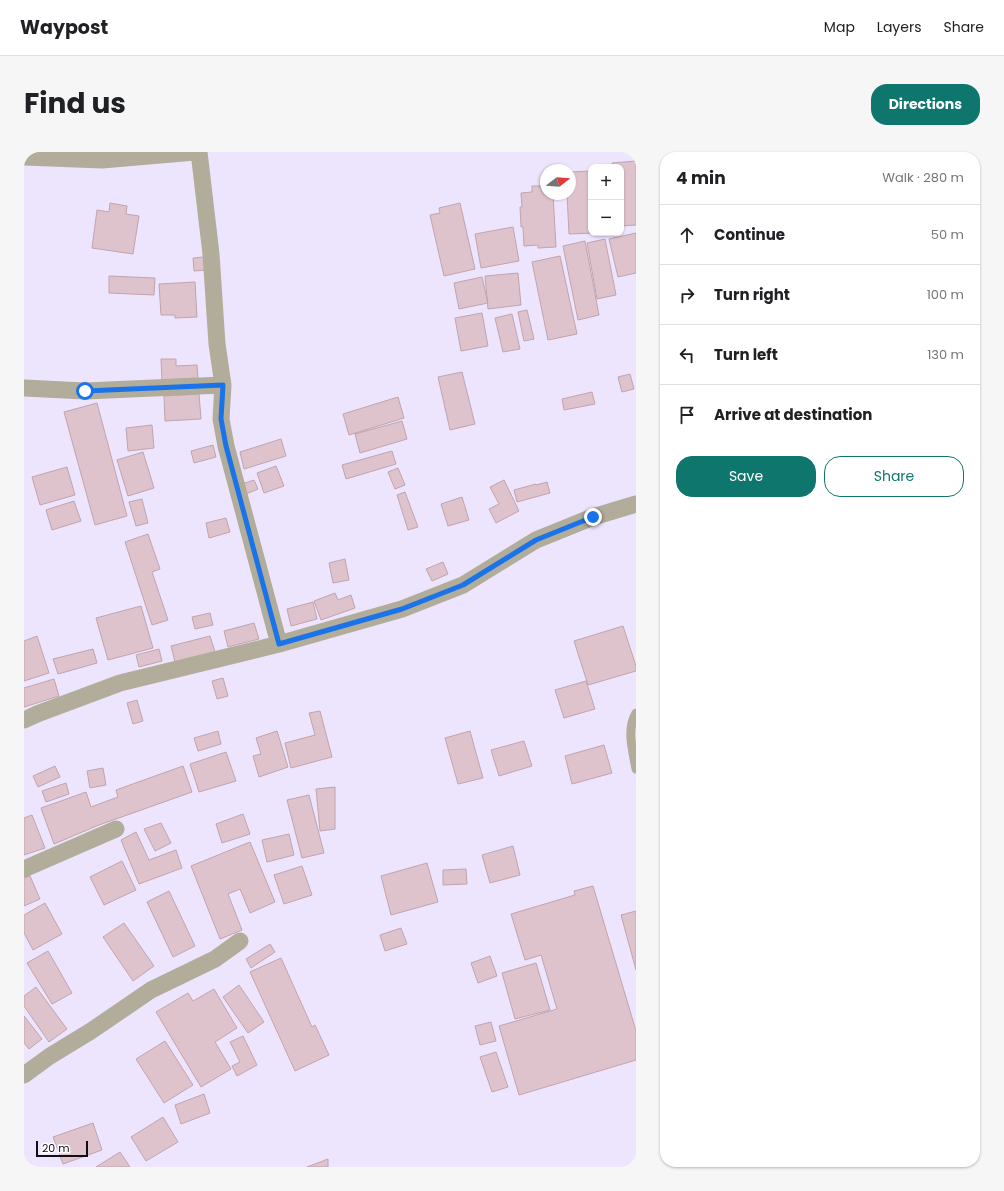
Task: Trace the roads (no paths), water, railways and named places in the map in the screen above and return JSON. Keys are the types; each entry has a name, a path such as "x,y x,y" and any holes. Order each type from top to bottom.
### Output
{"street":[{"path":"24,157 102,160 195,152"},
{"path":"199,152 211,254 217,344 223,385 221,419 226,446 279,644"},
{"path":"24,388 85,391 223,385"},
{"path":"24,720 120,683 279,644 402,609 463,585 536,540 593,517 636,504"},
{"path":"24,869 116,829"},
{"path":"24,1075 50,1056 91,1031 151,990 215,959 240,941"}],"lane":[{"path":"636,713 634,716 630,740 636,769"}]}
